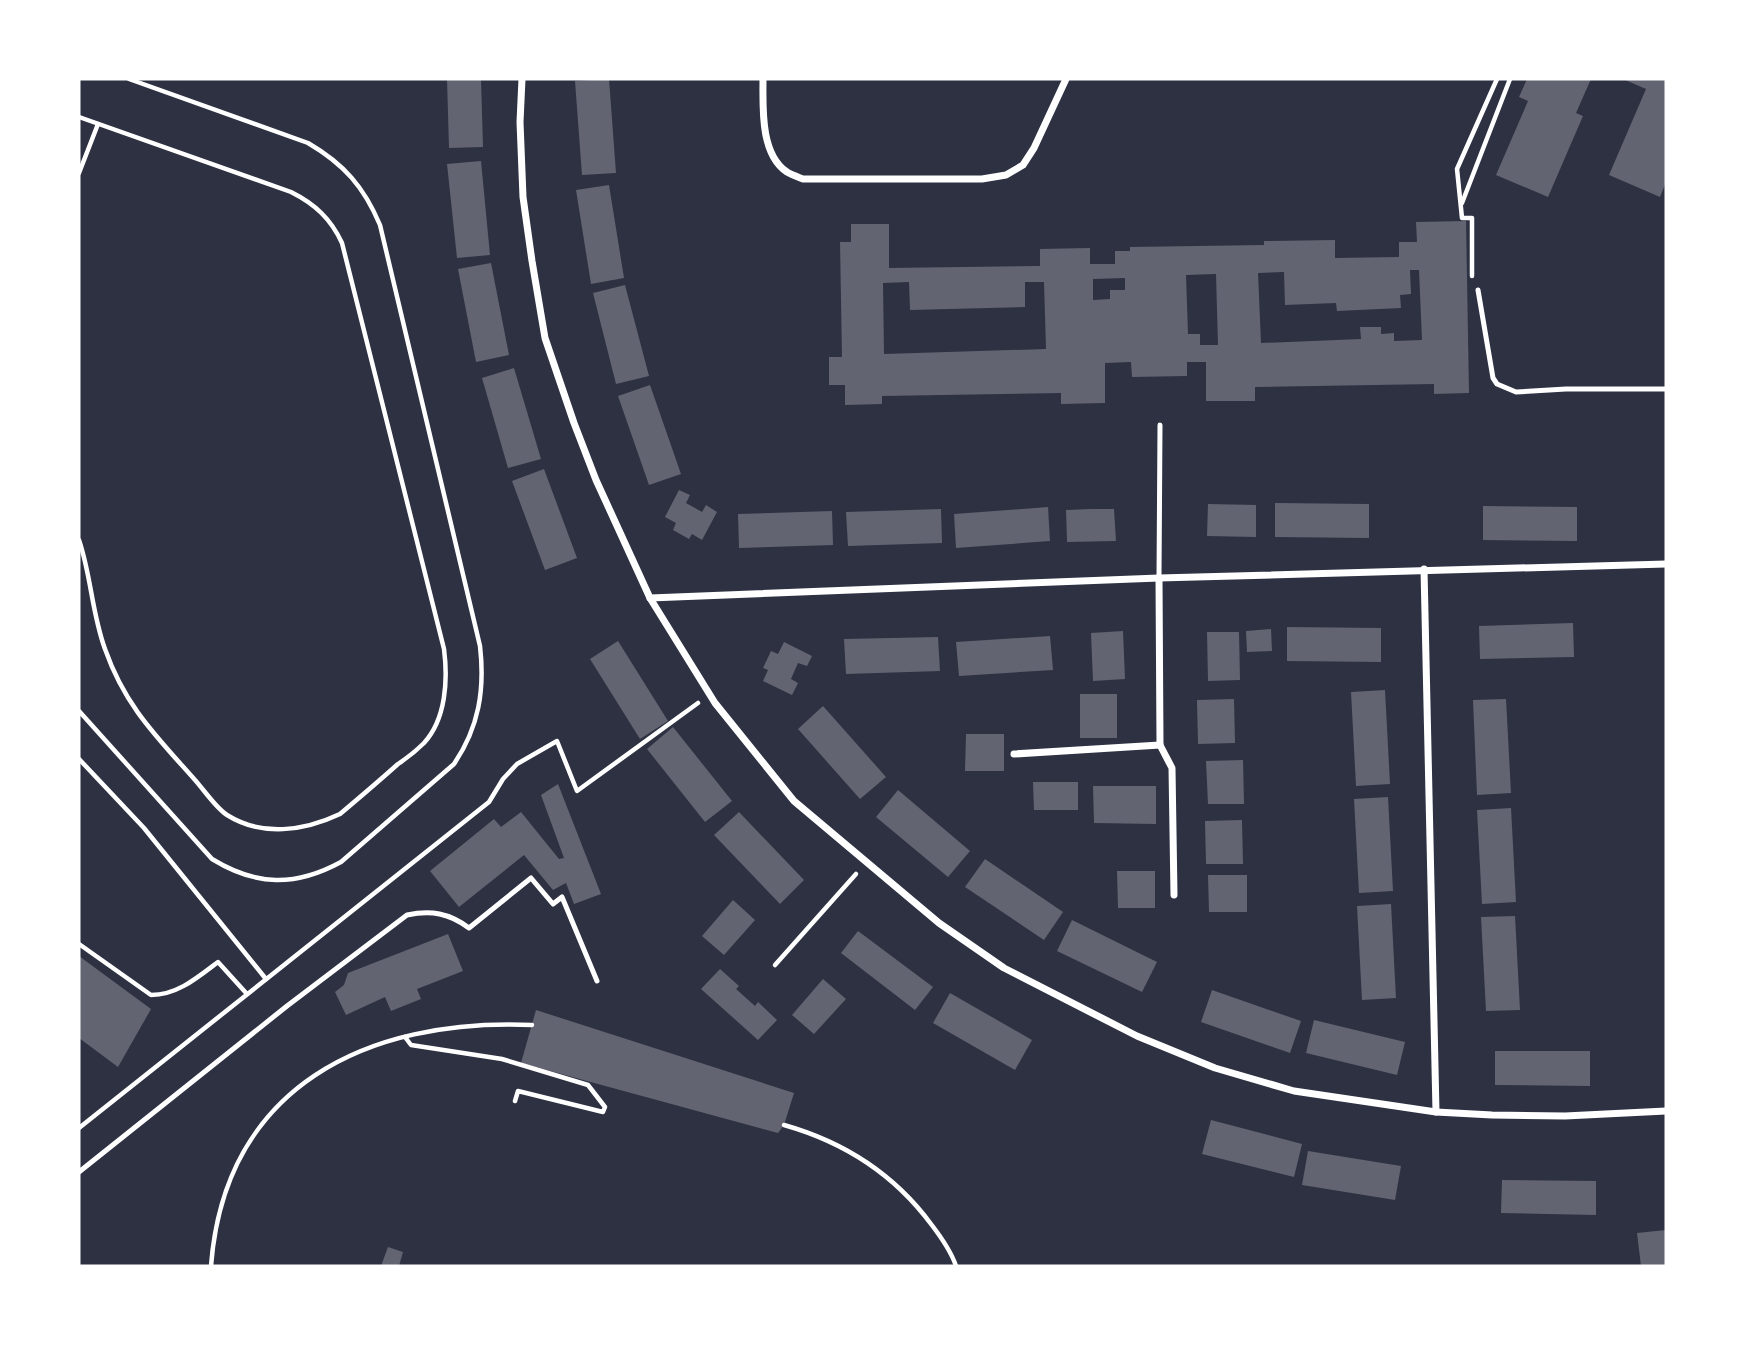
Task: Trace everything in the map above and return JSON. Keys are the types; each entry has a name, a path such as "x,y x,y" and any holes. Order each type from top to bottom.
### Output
{"street":[{"path":"522,79 520,122 523,197 532,261 545,338 574,423 596,480 650,598 715,703 794,801 939,923 1004,968 1137,1036 1215,1068 1294,1091 1436,1112 1565,1116 1666,1111"},
{"path":"763,79 763,117 773,156 786,172 803,179 982,179 1006,175 1023,164 1034,148 1066,79"},
{"path":"650,598 1424,569 1666,564"},
{"path":"1424,569 1436,1112"},
{"path":"1158,578 1160,745 1172,768 1174,895"},
{"path":"1014,754 1160,745"}],"lane":[{"path":"1478,290 1493,378 1497,384 1516,392 1666,389"},
{"path":"1158,578 1160,425"},
{"path":"79,1172 287,1006 407,915 421,912 447,915 469,928 531,878 553,904 562,897 597,981"}],"path":[{"path":"79,711 212,859 241,874 265,880 291,880 325,871 341,862 454,764 473,730 482,689 480,646 380,225 371,205 346,170 308,143 129,79"},
{"path":"1478,290 1472,278 1472,218 1462,218 1457,169 1497,79"},
{"path":"1461,211 1463,199 1510,79"},
{"path":"79,117 291,192 317,207 335,229 342,243 444,649 445,690 442,708 434,726 425,742 340,814 324,821 308,827 274,829 257,827 225,814 157,738 127,696 105,648 79,540"},
{"path":"79,173 98,124"},
{"path":"79,1128 489,802 503,779 517,764 557,741 578,791 709,694"},
{"path":"79,759 144,828 266,979"},
{"path":"775,965 867,862"},
{"path":"79,944 150,995 164,995 191,983 218,962 247,994"},
{"path":"211,1266 215,1228 225,1190 239,1158 265,1119 305,1080 360,1052 405,1037 477,1024 532,1025"},
{"path":"405,1037 411,1045 502,1059 588,1085 605,1107 603,1112 518,1091 515,1101"},
{"path":"784,1125 808,1131 833,1142 880,1171 922,1210 956,1266"}],"building":[{"path":"447,79 481,79 483,147 449,148"},
{"path":"609,79 616,173 582,175 575,81"},
{"path":"1527,79 1591,79 1576,113 1583,116 1548,197 1496,175 1528,101 1519,97"},
{"path":"1623,79 1666,79 1666,182 1660,197 1609,175 1646,89"},
{"path":"481,161 490,255 457,258 447,164"},
{"path":"609,185 624,278 591,284 576,190"},
{"path":"1466,221 1469,393 1434,394 1434,384 1255,387 1255,401 1206,401 1206,362 1187,362 1187,376 1132,377 1131,362 1105,363 1105,403 1061,404 1061,393 882,396 882,404 845,405 845,385 829,385 829,357 842,357 840,242 851,242 851,224 889,224 889,268 1040,266 1040,249 1090,248 1090,264 1115,264 1115,251 1130,251 1130,247 1264,245 1264,241 1335,240 1335,258 1399,257 1399,242 1417,242 1416,222","holes":["1410,270 1419,270 1422,340 1394,341 1394,333 1381,334 1381,327 1360,327 1361,339 1261,343 1258,273 1284,272 1285,305 1336,303 1337,311 1401,308 1400,295 1411,294","1216,274 1218,345 1200,345 1200,334 1188,334 1186,275","1125,278 1125,290 1110,290 1110,299 1093,300 1093,279","909,282 910,310 1025,307 1025,282 1044,282 1046,349 884,354 883,283"]},
{"path":"491,263 509,355 476,362 458,269"},
{"path":"625,285 649,376 616,384 593,293"},
{"path":"514,368 541,459 508,468 482,378"},
{"path":"650,385 681,474 649,485 618,396"},
{"path":"544,469 577,558 545,570 512,481"},
{"path":"679,490 690,495 686,503 702,512 706,505 717,512 702,540 692,534 689,539 673,530 676,523 665,517"},
{"path":"1275,503 1369,504 1369,538 1275,537"},
{"path":"1208,504 1256,505 1256,537 1207,536"},
{"path":"1483,506 1577,507 1577,541 1483,540"},
{"path":"1048,507 1050,541 956,548 954,514"},
{"path":"941,509 942,543 848,546 846,512"},
{"path":"1114,509 1116,541 1067,542 1066,510"},
{"path":"832,511 833,545 739,548 738,514"},
{"path":"1573,623 1574,657 1480,659 1479,626"},
{"path":"1287,627 1381,628 1381,662 1287,661"},
{"path":"1271,629 1272,651 1247,652 1246,631"},
{"path":"1123,631 1125,679 1093,681 1091,633"},
{"path":"1207,632 1239,632 1240,680 1208,681"},
{"path":"1050,636 1053,670 959,676 956,642"},
{"path":"938,637 940,671 846,674 844,639"},
{"path":"618,641 668,721 640,739 590,659"},
{"path":"784,642 812,656 807,666 798,663 791,679 798,683 792,695 763,681 768,670 763,668 771,651 778,654"},
{"path":"1385,690 1390,784 1356,786 1351,692"},
{"path":"1080,694 1117,694 1117,738 1080,738"},
{"path":"1234,699 1235,743 1198,744 1197,700"},
{"path":"1506,699 1511,793 1477,795 1473,700"},
{"path":"823,706 886,777 860,799 798,729"},
{"path":"673,727 732,801 705,822 647,749"},
{"path":"966,734 1004,734 1004,771 965,771"},
{"path":"1243,760 1244,804 1208,804 1206,761"},
{"path":"1033,782 1078,782 1078,810 1034,810"},
{"path":"558,784 601,894 574,904 566,883 553,890 524,855 459,907 430,871 494,819 501,827 521,812 559,859 564,858 541,795"},
{"path":"1093,786 1156,786 1156,824 1094,823"},
{"path":"898,790 970,851 948,877 876,817"},
{"path":"1388,797 1393,891 1359,893 1354,799"},
{"path":"1511,808 1516,902 1482,904 1477,810"},
{"path":"739,812 804,880 780,904 714,835"},
{"path":"1242,820 1243,864 1206,864 1205,821"},
{"path":"985,859 1063,912 1044,940 965,887"},
{"path":"1117,871 1155,871 1155,908 1118,908"},
{"path":"1208,875 1247,875 1247,912 1209,912"},
{"path":"733,900 755,920 724,955 702,936"},
{"path":"1391,904 1396,998 1362,1000 1357,906"},
{"path":"1515,916 1520,1010 1486,1011 1481,917"},
{"path":"1072,920 1157,962 1142,992 1057,951"},
{"path":"858,931 933,987 915,1010 841,953"},
{"path":"448,934 463,971 417,989 421,999 391,1011 385,997 346,1015 335,992 344,985 348,973"},
{"path":"79,956 151,1009 118,1067 79,1038"},
{"path":"720,969 739,986 736,989 755,1006 758,1002 777,1020 758,1040 701,989"},
{"path":"823,979 846,999 814,1034 792,1015"},
{"path":"1212,990 1301,1021 1290,1053 1201,1022"},
{"path":"950,993 1032,1040 1015,1070 933,1023"},
{"path":"536,1010 794,1093 784,1125 778,1133 521,1063"},
{"path":"1314,1020 1405,1042 1397,1075 1306,1053"},
{"path":"1495,1051 1590,1051 1590,1086 1495,1085"},
{"path":"1211,1120 1302,1144 1294,1177 1202,1154"},
{"path":"1308,1151 1401,1166 1395,1200 1302,1185"},
{"path":"1502,1180 1596,1181 1596,1215 1501,1213"},
{"path":"1666,1230 1666,1266 1641,1266 1637,1233"},
{"path":"388,1247 403,1252 399,1266 381,1266"}]}
